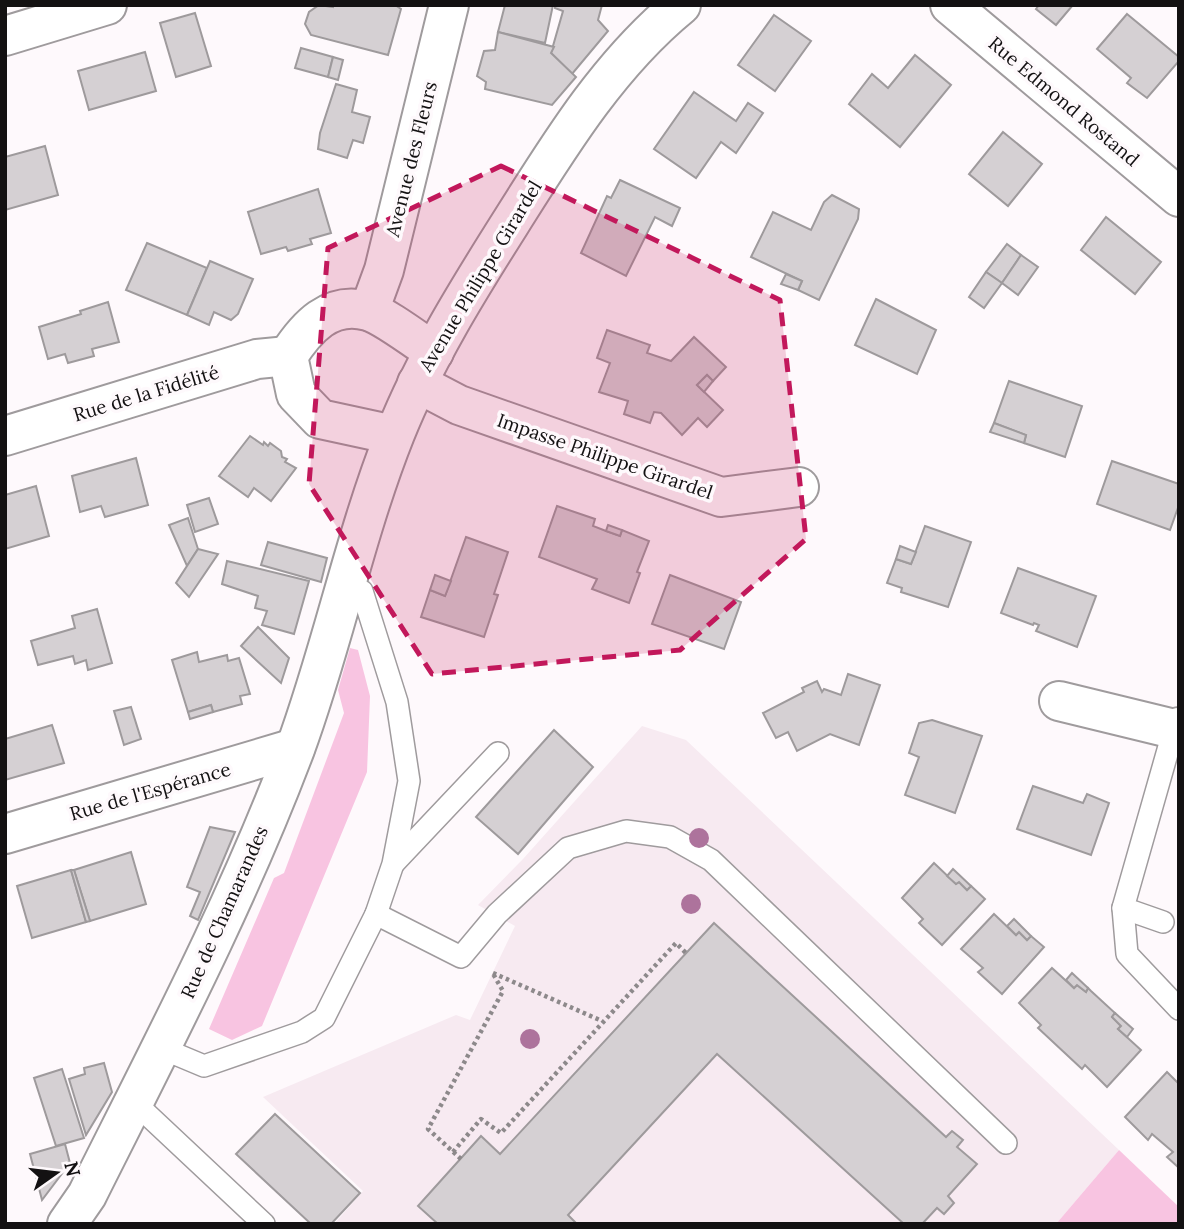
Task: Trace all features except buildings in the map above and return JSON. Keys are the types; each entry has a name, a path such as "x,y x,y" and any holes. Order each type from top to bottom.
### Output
{"street":[{"path":"5,36 107,5"},
{"name":"Avenue des Fleurs","path":"369,311 384,270 449,5"},
{"name":"Avenue Philippe Girardel","path":"346,584 394,435 425,368 475,278 603,84 656,26 681,5"},
{"name":"Rue Edmond Rostand","path":"950,5 1179,197"},
{"path":"394,435 320,419 296,394 288,356 303,333 320,317 345,309 369,311 425,368"},
{"name":"Rue de la Fidélité","path":"5,436 257,359 288,356"},
{"name":"Impasse Philippe Girardel","path":"425,368 459,405 720,497 799,487"},
{"name":"Rue de Chamarandes","path":"67,1224 87,1195 215,939 295,748 346,584"},
{"path":"1059,701 1176,728"},
{"name":"Rue de l'Espérance","path":"5,834 295,748"}],"lane":[{"path":"161,1048 204,1066 302,1032 324,1018 376,914 393,864 410,781 397,702 362,591 346,584"},
{"path":"1176,728 1123,908 1126,954 1179,1009"},
{"path":"393,864 498,753"},
{"path":"376,914 461,957 497,914 568,848 626,831 670,837 711,860 1006,1143"},
{"path":"1123,908 1163,922"},
{"path":"134,1102 264,1224"}],"path":[{"path":"453,1152 481,1119 501,1133 676,943 686,953"},
{"path":"461,957 602,1021"},
{"path":"461,1159 428,1129 503,991 492,972"}],"highlighted area":[{"path":"501,166 780,300 806,539 680,650 432,674 309,484 328,248"}],"shaded area":[{"path":"350,648 358,650 370,696 367,772 262,1026 232,1040 209,1029 274,878 284,873 344,713 338,690"},
{"path":"642,726 686,740 1119,1150 1056,1224 334,1224 363,1191 263,1097 456,1015 470,1020 515,926 478,905 523,859"},
{"path":"1119,1150 1179,1207 1179,1224 1056,1224"}]}
